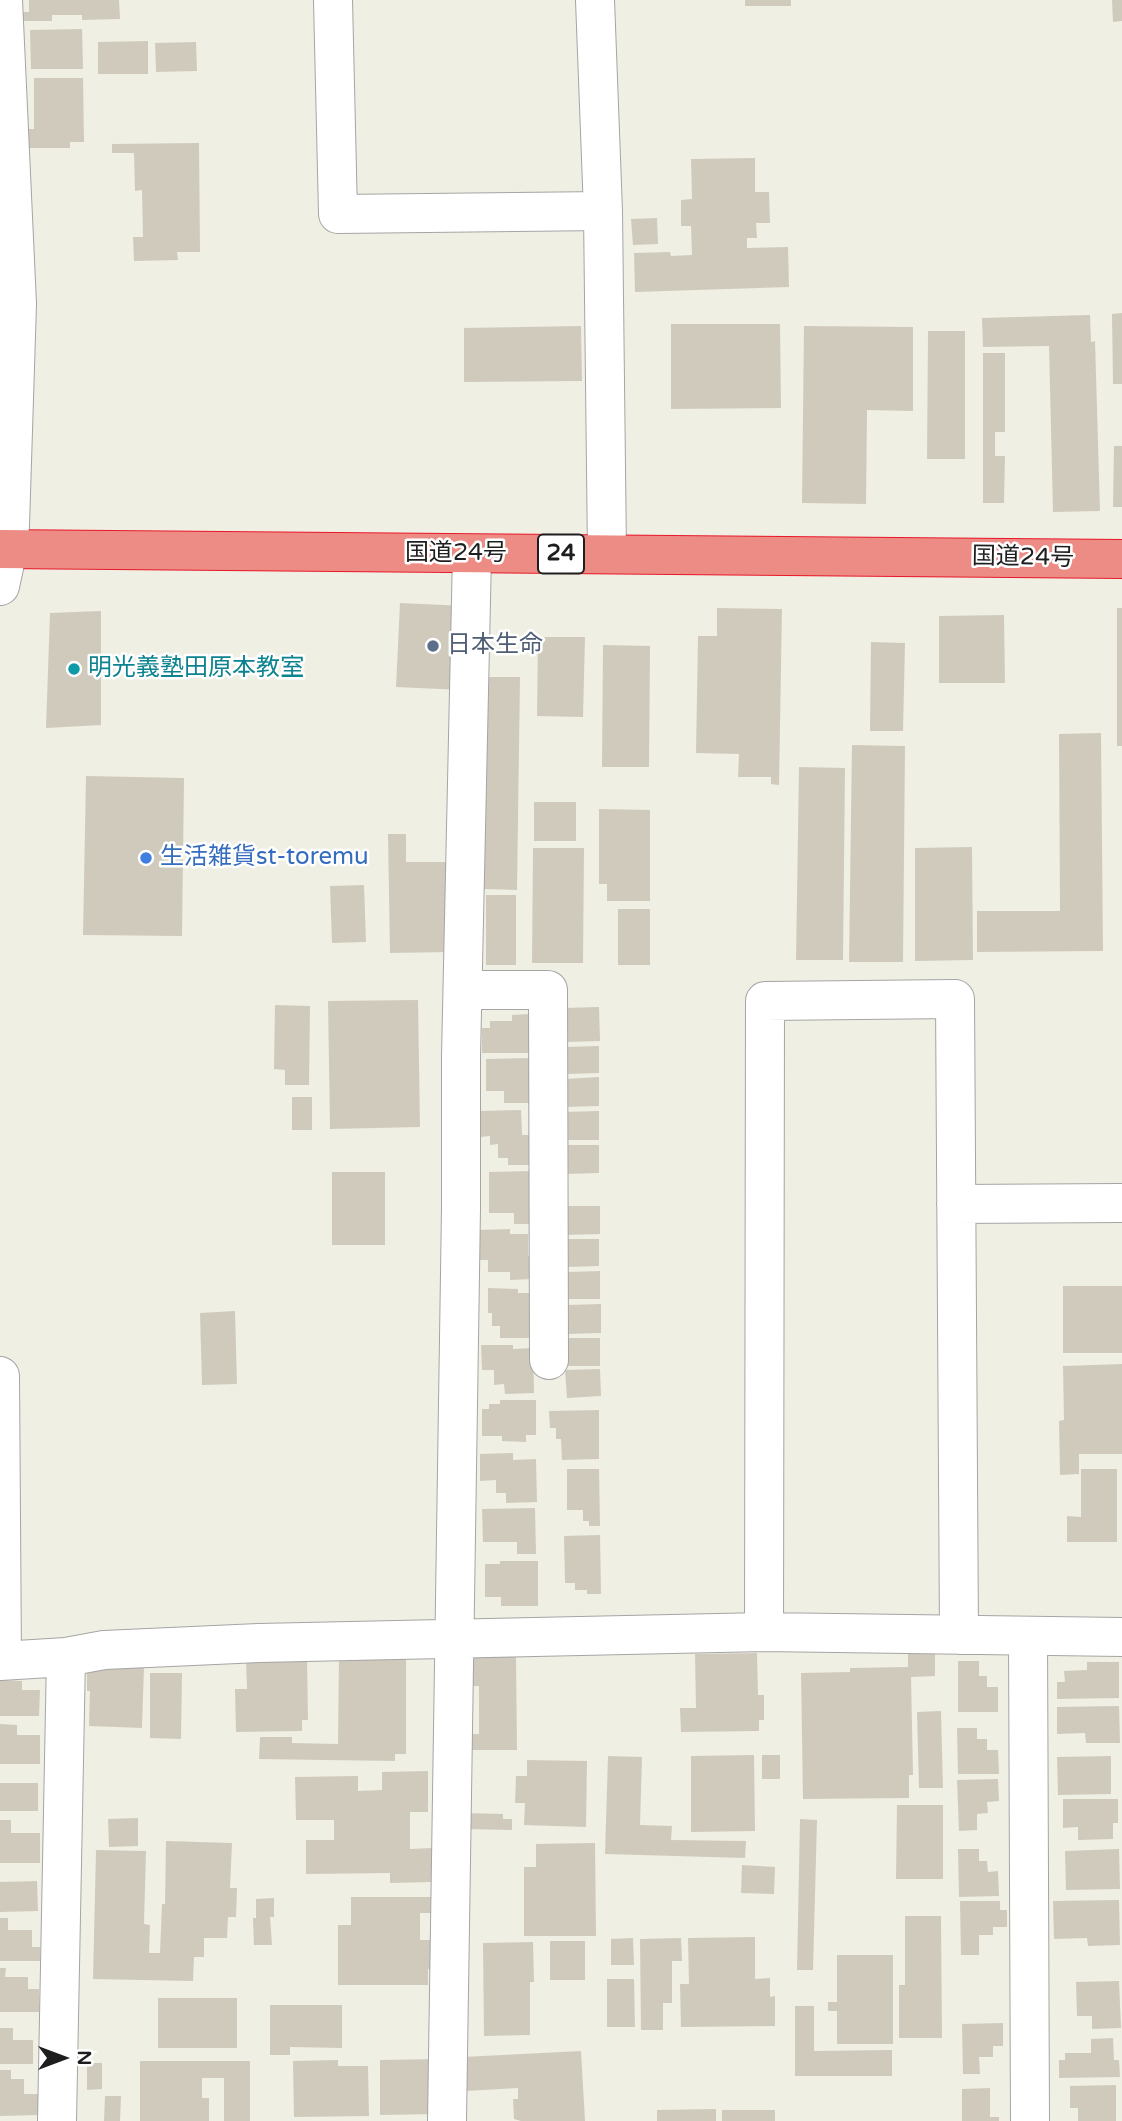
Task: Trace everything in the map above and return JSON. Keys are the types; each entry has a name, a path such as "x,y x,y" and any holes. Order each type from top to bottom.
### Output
{"highway":[{"name":"国道24号","path":"4,549 1122,559"}],"street":[{"path":"0,586 17,304 4,94 3,0"},
{"path":"333,0 338,214 603,211"},
{"path":"595,0 603,211 607,554"},
{"path":"447,2121 472,554"},
{"path":"463,990 548,990 549,1360"},
{"path":"764,1632 765,1001 955,999 959,1635"},
{"path":"956,1204 1122,1203"},
{"path":"0,1376 1,1661 66,1657 104,1650 220,1645 764,1632 1122,1637"},
{"path":"1028,1636 1030,2121"},
{"path":"57,2121 66,1657"}],"building":[{"path":"29,0 119,0 120,19 82,20 82,15 52,15 52,21 18,21 18,12 29,12"},
{"path":"745,0 791,0 791,6 745,6"},
{"path":"1112,0 1122,0 1122,21 1113,22"},
{"path":"82,29 83,69 31,69 30,30"},
{"path":"148,41 148,74 98,74 98,42"},
{"path":"196,42 197,71 156,72 155,43"},
{"path":"34,78 83,78 84,142 70,142 70,148 28,148 28,129 34,129"},
{"path":"199,143 200,252 177,252 178,260 134,261 133,237 143,237 142,190 135,191 134,153 112,153 112,144"},
{"path":"755,158 755,192 769,192 770,223 756,223 757,238 747,238 747,248 788,247 789,287 635,292 634,253 670,252 671,256 692,255 691,226 681,226 681,200 692,199 691,159"},
{"path":"657,218 658,244 633,245 631,219"},
{"path":"1122,313 1122,384 1113,384 1112,314"},
{"path":"1090,315 1091,342 1095,341 1100,511 1053,512 1049,346 983,347 982,318"},
{"path":"671,324 780,324 781,408 671,409"},
{"path":"581,326 582,381 464,382 464,328"},
{"path":"804,326 913,327 913,411 867,410 866,504 802,503"},
{"path":"928,331 965,331 965,459 927,459"},
{"path":"983,353 1005,353 1005,432 995,432 995,456 1005,456 1004,503 983,503"},
{"path":"1114,446 1122,446 1122,507 1113,507"},
{"path":"400,603 465,606 462,690 396,687"},
{"path":"717,608 782,609 779,785 771,784 771,777 738,777 739,754 696,753 698,636 717,636"},
{"path":"1117,608 1122,608 1122,746 1117,746"},
{"name":"明光義塾田原本教室","path":"101,611 101,725 46,728 50,613"},
{"path":"1004,615 1005,683 939,683 939,616"},
{"path":"538,637 585,637 583,717 537,716"},
{"path":"871,642 905,643 903,731 870,731"},
{"path":"603,645 650,646 649,767 602,767"},
{"path":"487,677 520,677 517,890 484,889"},
{"path":"1101,733 1103,951 977,952 977,911 1060,911 1059,734"},
{"path":"852,745 905,746 903,962 849,962"},
{"path":"799,767 845,768 843,960 796,960"},
{"path":"86,776 184,778 182,936 83,935"},
{"path":"534,802 576,802 576,841 534,841"},
{"path":"599,809 650,810 650,901 607,901 607,884 599,884"},
{"path":"388,834 406,834 406,862 449,862 450,952 390,953"},
{"path":"972,847 973,960 915,961 915,848"},
{"path":"533,848 584,848 583,963 532,963"},
{"path":"364,885 366,942 332,943 330,886"},
{"path":"486,895 516,895 516,965 486,965"},
{"path":"618,909 650,909 650,965 618,965"},
{"path":"418,1000 420,1127 330,1129 328,1001"},
{"path":"275,1005 310,1006 309,1085 285,1085 285,1070 274,1069"},
{"path":"599,1007 600,1041 565,1042 565,1008"},
{"path":"530,1014 530,1053 482,1053 482,1028 490,1028 490,1021 512,1021 512,1015"},
{"path":"599,1046 599,1073 566,1074 565,1047"},
{"path":"530,1058 532,1103 504,1103 504,1091 486,1091 486,1059"},
{"path":"599,1077 599,1106 565,1107 565,1079"},
{"path":"292,1097 312,1097 312,1130 292,1130"},
{"path":"521,1110 522,1135 533,1135 533,1165 508,1165 508,1158 498,1158 498,1144 490,1145 490,1136 481,1137 480,1111"},
{"path":"599,1111 599,1140 564,1140 564,1112"},
{"path":"565,1145 599,1145 599,1173 565,1174"},
{"path":"532,1171 533,1224 514,1224 514,1213 489,1213 489,1172"},
{"path":"332,1172 385,1172 385,1245 332,1245"},
{"path":"564,1206 600,1206 600,1234 564,1235"},
{"path":"510,1229 510,1234 528,1234 528,1256 533,1256 534,1279 510,1280 510,1272 488,1272 488,1260 479,1260 478,1230"},
{"path":"565,1239 599,1239 599,1266 566,1267"},
{"path":"600,1271 600,1299 567,1299 567,1272"},
{"path":"1063,1286 1122,1286 1122,1353 1063,1353"},
{"path":"488,1288 518,1289 518,1293 534,1293 533,1338 500,1338 500,1326 492,1326 492,1313 488,1313"},
{"path":"601,1304 601,1333 567,1334 567,1305"},
{"path":"235,1311 237,1384 202,1385 200,1313"},
{"path":"566,1338 600,1338 600,1366 566,1366"},
{"path":"481,1345 513,1345 513,1349 533,1348 534,1393 505,1394 504,1384 494,1385 494,1370 482,1370"},
{"path":"1122,1364 1122,1454 1079,1454 1079,1474 1060,1475 1059,1421 1064,1420 1063,1366"},
{"path":"600,1369 601,1396 567,1398 565,1370"},
{"path":"500,1400 536,1400 536,1435 526,1435 526,1442 502,1441 502,1436 482,1436 482,1409 489,1409 489,1404 500,1404"},
{"path":"599,1410 599,1459 562,1460 561,1439 556,1439 556,1428 550,1428 549,1411"},
{"path":"513,1453 513,1460 536,1459 537,1502 506,1503 506,1493 496,1493 496,1480 480,1481 480,1454"},
{"path":"567,1469 599,1469 600,1526 589,1526 589,1521 583,1521 583,1510 567,1510"},
{"path":"1081,1469 1117,1469 1117,1542 1067,1542 1067,1516 1081,1517"},
{"path":"535,1508 536,1554 517,1554 517,1542 483,1542 482,1509"},
{"path":"600,1535 601,1594 587,1594 587,1590 575,1590 575,1583 565,1583 564,1536"},
{"path":"500,1561 538,1561 538,1606 501,1606 501,1597 485,1597 485,1564 500,1564"},
{"path":"935,1648 935,1676 911,1677 913,1775 909,1775 909,1798 803,1799 801,1673 850,1672 850,1668 908,1667 908,1649"},
{"path":"339,1653 406,1654 406,1754 395,1754 395,1761 259,1759 260,1737 292,1737 292,1743 338,1744"},
{"path":"757,1653 758,1695 764,1695 764,1720 759,1720 759,1731 681,1732 680,1708 696,1708 695,1654"},
{"path":"307,1657 308,1720 302,1720 302,1731 236,1732 235,1689 247,1689 246,1659"},
{"path":"466,1657 516,1657 517,1750 464,1750 464,1734 479,1734 479,1686 466,1686"},
{"path":"958,1661 979,1661 979,1676 987,1676 987,1687 998,1687 998,1712 958,1712"},
{"path":"1087,1662 1119,1662 1119,1698 1057,1699 1057,1682 1065,1682 1064,1671 1087,1670"},
{"path":"87,1666 144,1667 142,1728 89,1726 90,1691 87,1691"},
{"path":"150,1673 182,1673 181,1739 150,1738"},
{"path":"0,1680 22,1681 22,1690 40,1690 39,1716 0,1716"},
{"path":"1119,1706 1120,1743 1086,1743 1085,1733 1057,1734 1057,1707"},
{"path":"941,1711 943,1788 919,1788 917,1712"},
{"path":"0,1724 17,1725 17,1735 40,1735 40,1764 0,1764"},
{"path":"957,1728 977,1728 977,1739 987,1739 987,1750 998,1750 999,1774 958,1774"},
{"path":"754,1755 755,1831 691,1832 691,1756"},
{"path":"762,1755 780,1755 780,1779 762,1779"},
{"path":"608,1756 642,1757 640,1825 672,1826 671,1840 746,1841 745,1858 605,1854"},
{"path":"1111,1756 1111,1794 1058,1795 1057,1757"},
{"path":"527,1760 587,1761 586,1827 524,1825 525,1803 515,1803 516,1776 527,1776"},
{"path":"428,1771 428,1812 410,1812 410,1849 432,1848 432,1882 390,1883 390,1873 306,1874 306,1840 334,1840 334,1820 296,1820 295,1777 358,1776 358,1791 382,1790 382,1772"},
{"path":"998,1779 999,1801 987,1802 988,1813 977,1814 977,1830 959,1831 957,1780"},
{"path":"0,1783 38,1783 38,1811 0,1811"},
{"path":"1063,1799 1118,1799 1118,1823 1113,1823 1113,1839 1078,1840 1078,1827 1063,1828"},
{"path":"897,1805 943,1805 943,1879 896,1879"},
{"path":"464,1813 503,1814 503,1819 512,1819 512,1830 464,1829"},
{"path":"138,1818 138,1846 109,1847 108,1819"},
{"path":"800,1819 817,1820 813,1970 797,1970"},
{"path":"0,1820 11,1820 11,1833 40,1833 40,1863 0,1863"},
{"path":"166,1841 232,1843 230,1888 237,1888 236,1917 228,1917 227,1938 204,1938 204,1957 194,1957 193,1981 93,1979 96,1850 146,1851 144,1924 150,1925 149,1953 160,1953 162,1904 165,1904"},
{"path":"595,1843 596,1936 524,1936 524,1867 536,1867 536,1844"},
{"path":"958,1849 979,1849 979,1861 987,1861 988,1872 998,1871 999,1896 959,1897"},
{"path":"1119,1849 1120,1889 1066,1890 1065,1851"},
{"path":"742,1865 775,1867 774,1894 741,1893"},
{"path":"37,1881 38,1911 0,1912 0,1882"},
{"path":"351,1897 441,1897 441,1913 420,1913 420,1940 437,1940 437,1969 428,1969 428,1985 338,1985 338,1925 351,1925"},
{"path":"274,1898 274,1917 270,1917 272,1945 254,1945 253,1918 256,1918 256,1899"},
{"path":"1119,1900 1120,1945 1088,1946 1087,1938 1054,1939 1053,1901"},
{"path":"960,1901 1000,1901 1000,1910 1007,1910 1007,1927 993,1927 993,1935 979,1935 979,1955 961,1955"},
{"path":"905,1916 941,1916 942,2038 899,2038 899,1985 905,1985"},
{"path":"0,1918 8,1918 8,1930 32,1930 32,1947 40,1947 40,1961 0,1961"},
{"path":"755,1937 755,1979 770,1978 770,1997 775,1996 775,2026 681,2027 680,1984 689,1984 688,1938"},
{"path":"633,1938 634,1965 611,1965 611,1939"},
{"path":"681,1938 682,1961 672,1961 672,2003 663,2003 663,2030 641,2030 640,1939"},
{"path":"550,1941 585,1941 585,1980 550,1980"},
{"path":"533,1942 534,1982 530,1982 530,2035 484,2036 483,1943"},
{"path":"837,1955 893,1955 893,2044 837,2044 837,2011 828,2011 828,2002 837,2002"},
{"path":"0,1968 6,1968 5,1977 28,1977 28,1989 39,1989 39,2012 0,2012"},
{"path":"607,1979 634,1979 635,2027 607,2027"},
{"path":"1119,1981 1121,2028 1092,2029 1092,2016 1077,2016 1076,1982"},
{"path":"158,1998 237,1998 237,2048 158,2048"},
{"path":"270,2005 342,2005 342,2048 290,2047 290,2055 270,2055"},
{"path":"795,2006 814,2006 814,2051 892,2050 892,2076 795,2076"},
{"path":"1003,2023 1003,2046 993,2046 993,2057 979,2057 980,2074 963,2074 962,2024"},
{"path":"0,2028 13,2028 13,2040 33,2040 33,2064 0,2064"},
{"path":"1113,2038 1114,2060 1119,2060 1120,2077 1059,2078 1059,2060 1065,2060 1065,2053 1091,2053 1091,2039"},
{"path":"581,2051 585,2121 514,2119 513,2099 518,2099 518,2088 465,2091 463,2057"},
{"path":"438,2059 439,2114 380,2115 380,2060"},
{"path":"338,2060 338,2066 368,2066 369,2116 294,2117 293,2061"},
{"path":"140,2061 250,2061 250,2121 224,2121 224,2078 202,2078 202,2098 209,2098 209,2121 140,2121"},
{"path":"87,2063 102,2063 102,2089 87,2090"},
{"path":"0,2070 11,2070 11,2079 24,2079 24,2094 39,2094 39,2115 0,2116"},
{"path":"1116,2085 1116,2121 1078,2121 1078,2108 1070,2108 1070,2086"},
{"path":"990,2088 990,2117 999,2117 999,2121 962,2121 962,2089"},
{"path":"105,2096 121,2096 120,2121 104,2121"},
{"path":"716,2109 716,2121 657,2121 657,2110"},
{"path":"722,2110 775,2110 775,2121 722,2121"}],"place":[{"name":"日本生命","path":"433,646"},
{"name":"明光義塾田原本教室","path":"74,669"},
{"name":"生活雑貨st-toremu","path":"146,858"}]}
